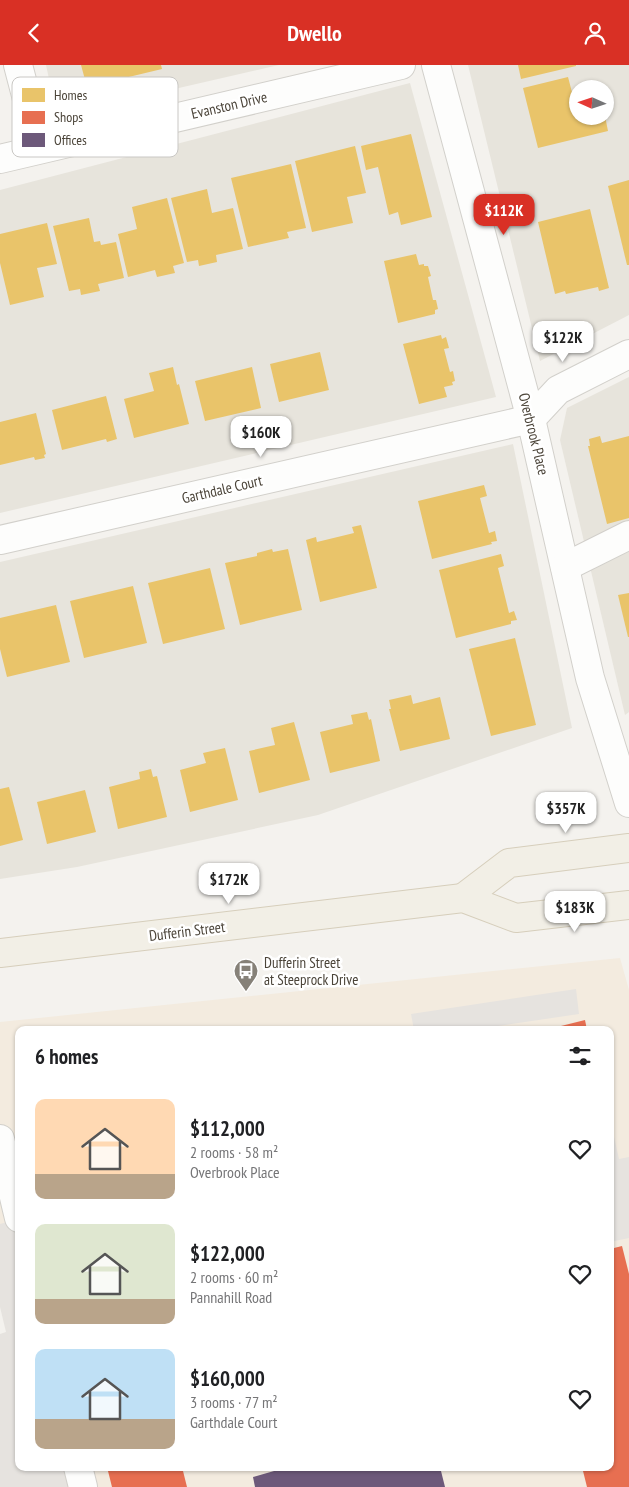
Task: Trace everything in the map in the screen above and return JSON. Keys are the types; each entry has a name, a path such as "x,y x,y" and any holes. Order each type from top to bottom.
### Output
{"main road":[{"path":"463,898 509,863 629,848"},
{"name":"Dufferin Street","path":"0,953 463,898 516,918 629,905"}],"street":[{"name":"Evanston Drive","path":"178,117 401,65"},
{"name":"Overbrook Place","path":"436,65 531,419 590,678 629,803"},
{"path":"531,419 558,390 629,354"},
{"name":"Garthdale Court","path":"0,540 531,419"},
{"path":"565,567 629,535"},
{"path":"0,1139 15,1201"},
{"path":"79,1471 83,1487"}],"shaded area":[{"path":"46,65 279,65 178,88 178,77 49,77"},
{"path":"468,65 629,65 629,315 540,361"},
{"path":"410,83 496,397 0,513 0,190 126,157 178,157 178,144"},
{"path":"629,377 629,712 625,715 560,440 567,408"},
{"path":"513,444 572,728 318,815 77,867 0,879 0,562"},
{"path":"620,958 629,990 629,1487 60,1487 57,1471 614,1471 614,1026 15,1026 15,1290 0,1226 0,1022"},
{"path":"576,989 579,1014 498,1026 413,1026 411,1014"},
{"path":"614,1137 619,1159 629,1157 629,1238 614,1241"},
{"path":"15,1220 15,1471 89,1471 92,1487 0,1487 0,1334 6,1332 0,1307 0,1224"}],"building: Homes":[{"path":"81,65 161,65 162,69 129,77 84,77"},
{"path":"518,65 576,65 576,66 521,79"},
{"path":"568,77 569,125 607,125 608,131 538,148 523,88"},
{"path":"411,134 432,217 401,225 398,212 389,215 378,167 366,170 361,146"},
{"path":"355,146 366,193 347,197 353,223 312,232 295,161"},
{"path":"291,164 306,228 287,232 289,238 248,247 231,178"},
{"path":"629,180 629,265 627,265 608,186"},
{"path":"207,189 212,213 233,208 243,249 216,255 217,262 199,266 198,260 187,262 171,198"},
{"path":"167,198 184,263 173,266 175,273 157,277 155,270 128,277 118,234 137,229 132,207"},
{"path":"590,209 609,288 599,291 598,287 566,294 565,291 555,294 538,222"},
{"path":"89,218 94,242 100,241 101,245 116,242 124,278 98,284 100,291 81,295 80,289 69,291 53,226"},
{"path":"47,223 57,264 37,268 44,297 10,305 0,263 0,234"},
{"path":"416,254 419,265 424,264 424,266 428,266 431,276 428,277 433,300 436,300 438,309 435,310 435,314 398,323 384,261"},
{"path":"441,335 442,339 446,337 449,348 444,349 450,372 453,371 455,381 452,382 453,385 444,387 447,397 419,404 403,344"},
{"path":"320,352 329,390 279,402 270,364"},
{"path":"173,367 189,424 134,438 124,399 154,391 149,373"},
{"path":"252,367 261,408 205,421 195,381"},
{"path":"106,396 117,439 107,442 106,439 62,450 52,410"},
{"path":"36,413 46,454 44,455 45,458 35,460 34,457 0,465 0,422"},
{"path":"600,436 602,443 629,436 629,518 607,524 588,446 590,446 589,439"},
{"path":"484,485 487,496 480,498 489,533 495,531 497,541 491,542 492,544 432,559 418,501"},
{"path":"361,525 377,588 320,602 306,540 316,537 317,542 354,533 352,527"},
{"path":"272,549 273,552 288,549 302,610 240,625 225,563 257,556 257,553"},
{"path":"501,554 504,566 498,568 509,613 514,611 517,620 511,621 511,624 456,638 439,570"},
{"path":"210,568 225,629 163,644 148,583"},
{"path":"133,586 147,643 84,658 70,601"},
{"path":"629,593 629,637 628,637 618,595"},
{"path":"56,605 70,662 7,677 0,649 0,618"},
{"path":"515,638 536,725 491,736 469,649"},
{"path":"411,695 413,704 440,697 450,739 400,751 389,709 391,709 389,700"},
{"path":"367,712 369,720 371,719 380,761 330,773 320,732 353,724 351,715"},
{"path":"294,722 310,780 259,793 249,751 275,745 271,728"},
{"path":"225,748 238,800 190,812 180,770 206,763 203,753"},
{"path":"151,769 153,777 157,776 167,817 118,829 109,787 140,779 139,772"},
{"path":"9,787 23,840 0,846 0,789"},
{"path":"85,790 96,832 47,844 37,802"}],"building: Shops":[{"path":"585,1020 586,1026 561,1026"},
{"path":"622,1246 629,1274 629,1487 587,1487 583,1471 614,1471 614,1248"},
{"path":"108,1471 183,1471 187,1487 112,1487"}],"building: Offices":[{"path":"274,1471 441,1471 445,1487 255,1487 253,1477"}],"place":[{"name":"Dufferin Street at Steeprock Drive","path":"246,992"}]}
